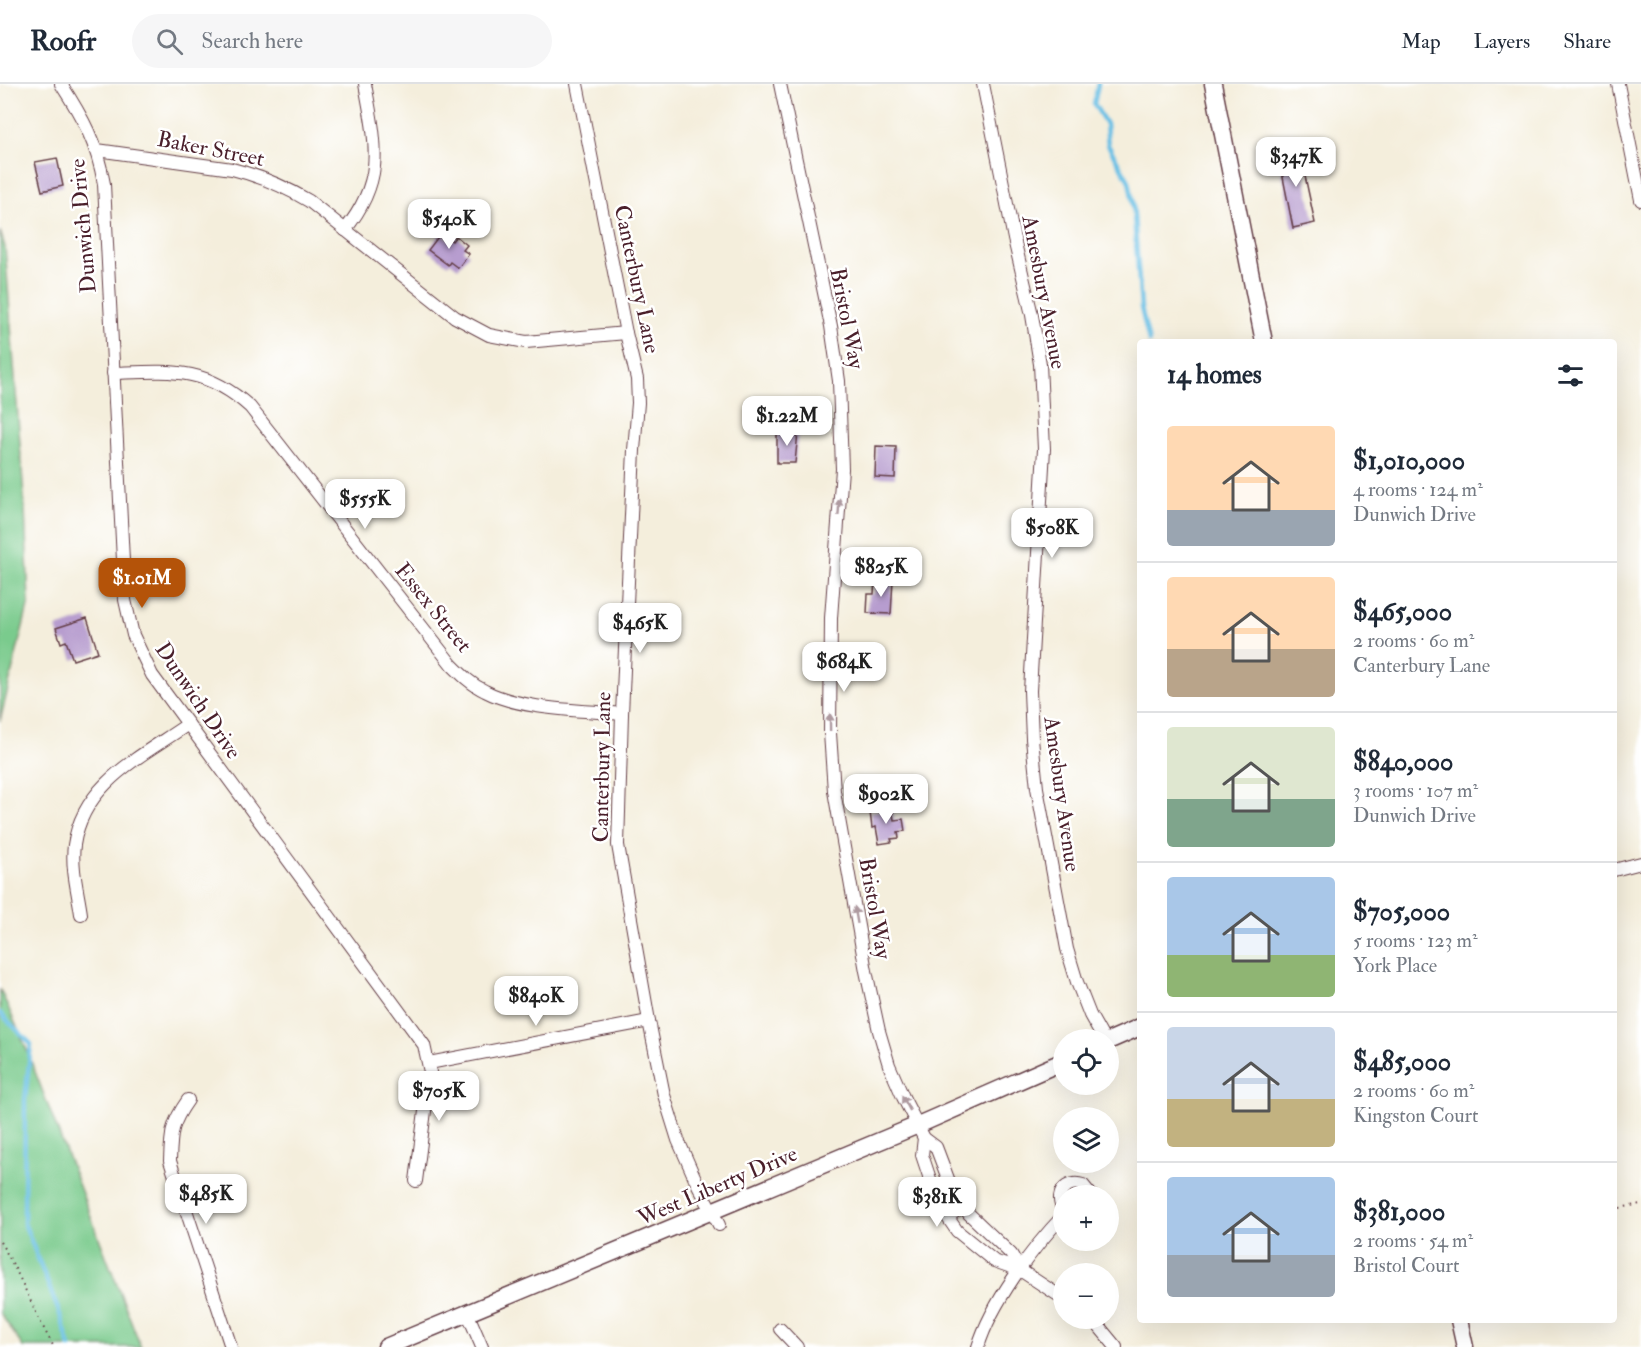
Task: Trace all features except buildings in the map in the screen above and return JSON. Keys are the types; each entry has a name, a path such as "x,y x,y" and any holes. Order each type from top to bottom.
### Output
{"main road":[{"path":"1213,84 1263,339"},
{"path":"1119,1037 1137,1029"},
{"name":"West Liberty Drive","path":"386,1347 467,1312 715,1218 921,1131 1053,1066"},
{"path":"1460,1323 1465,1347"}],"street":[{"name":"Dunwich Drive","path":"61,84 90,131 97,150 104,184 125,600 128,618 139,651 152,675 419,1037 429,1063"},
{"path":"345,230 358,214 367,196 376,156 375,136 365,84"},
{"name":"Canterbury Lane","path":"577,84 626,333 633,356 638,403 622,714 618,845 664,1095 678,1140 715,1218"},
{"name":"Bristol Way","path":"780,84 831,326 839,381 842,469 831,618 830,733 834,791 866,971 879,1031 889,1065 903,1097 921,1131 936,1147 950,1184 965,1208 1011,1254 1020,1270"},
{"name":"Amesbury Avenue","path":"983,84 1014,239 1032,315 1040,364 1044,412 1044,449 1030,681 1037,788 1067,949 1081,993 1099,1029"},
{"path":"1618,84 1641,200"},
{"name":"Baker Street","path":"97,150 232,169 282,185 309,201 455,317 489,334 526,342 626,333"},
{"name":"Essex Street","path":"113,373 183,372 202,376 236,394 257,416 452,665 467,680 485,691 514,702 622,714"},
{"path":"81,914 74,864 74,846 84,811 105,782 188,724"},
{"path":"1617,869 1641,864"},
{"path":"416,1181 430,1072 429,1063 649,1021"},
{"path":"188,1100 177,1115 171,1132 170,1161 231,1347"},
{"path":"921,1131 922,1155 934,1191 957,1231 994,1261 1020,1270 1053,1292"},
{"path":"1068,1185 1073,1183 1083,1185"},
{"path":"978,1347 984,1327 1020,1270 1053,1225"},
{"path":"467,1312 482,1347"},
{"path":"780,1329 797,1347"},
{"path":"1101,1329 1116,1347"}],"lane":[{"path":"934,1191 950,1184"},
{"path":"949,1220 965,1208"},
{"path":"979,1250 992,1236"}],"path":[{"path":"1617,1208 1641,1204"},
{"path":"0,1242 11,1259 38,1319 54,1347"}],"green space":[{"path":"0,231 5,247 25,509 29,602 0,721"},
{"path":"0,989 24,1043 141,1347 23,1347 0,1313"}],"waterway":[{"path":"1098,84 1094,104 1106,124 1108,145 1129,181 1133,202 1141,308 1148,339"},
{"path":"0,1013 31,1044 25,1100 24,1223 61,1317 70,1347"}]}
